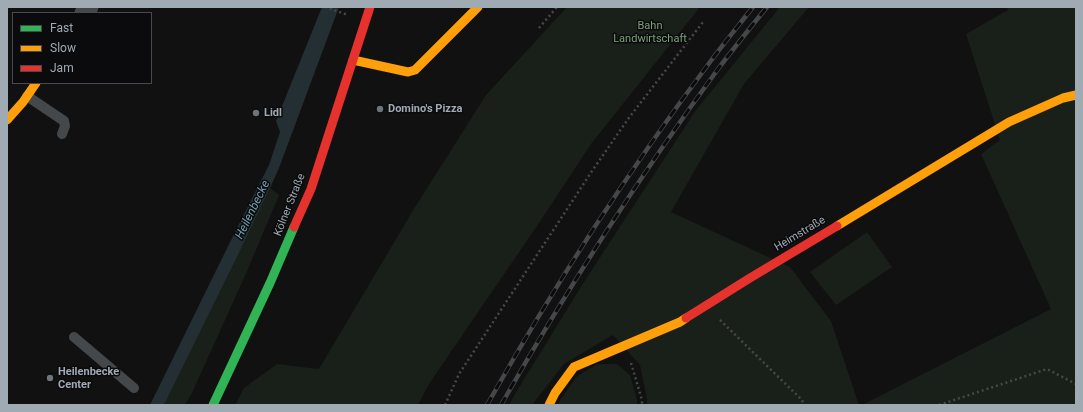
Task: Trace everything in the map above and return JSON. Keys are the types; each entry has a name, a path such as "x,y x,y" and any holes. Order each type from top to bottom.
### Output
{"street":[{"name":"Kölner Straße","path":"214,405 311,189 370,7"},
{"path":"353,60 408,72 415,70 478,7"},
{"path":"7,120 35,84"},
{"name":"Heimstraße","path":"549,405 555,393 574,367 680,322 750,278 1009,122 1063,98 1076,95"}],"lane":[{"path":"27,96 64,121 66,126 62,134"},
{"path":"74,337 134,388"}],"path":[{"path":"325,7 342,13"},
{"path":"539,28 557,7"},
{"path":"445,405 459,374 592,171 628,119 702,22"},
{"path":"709,303 721,321 802,400 804,405"},
{"path":"618,349 629,357 642,400 642,405"},
{"path":"939,405 1047,369 1076,384"}],"green space":[{"name":"Bahn Landwirtschaft","path":"567,7 700,7 591,144 429,384 418,405 235,405 244,388 277,364 319,369 412,212 486,95"},
{"path":"780,7 809,7 744,84 671,212 790,267 831,321 859,405 647,405 640,365 613,335 564,364 532,405 509,405 582,285 696,110"},
{"path":"1007,7 1076,7 1076,405 862,405 1051,309 981,154 1000,140 966,34 1008,10"},
{"path":"270,188 279,195 248,269 192,393 185,405 164,405 238,255"},
{"path":"867,232 892,267 836,305 810,272"},
{"path":"597,364 617,364 630,375 637,405 557,405 576,377"}],"water":[{"name":"Heilenbecke","path":"322,7 339,7 279,168 164,405 150,405 269,165 280,132 276,121"}],"railway":[{"path":"487,405 565,273 621,187 715,55 753,7"},
{"path":"501,405 578,276 632,192 718,69 767,7"}],"traffic: fast":[{"path":"213,405 270,283 294,227"}],"traffic: slow":[{"path":"353,60 408,72 415,70 478,7"},
{"path":"7,120 23,102 35,84"},
{"path":"837,226 1009,122 1063,98 1076,95"},
{"path":"549,405 555,393 574,367 680,322 686,318"}],"traffic: jam":[{"path":"294,227 311,189 370,7"},
{"path":"686,318 837,226"}],"place":[{"name":"Domino's Pizza","path":"380,109"},
{"name":"Lidl","path":"256,113"},
{"name":"Heilenbecke Center","path":"50,378"}]}
